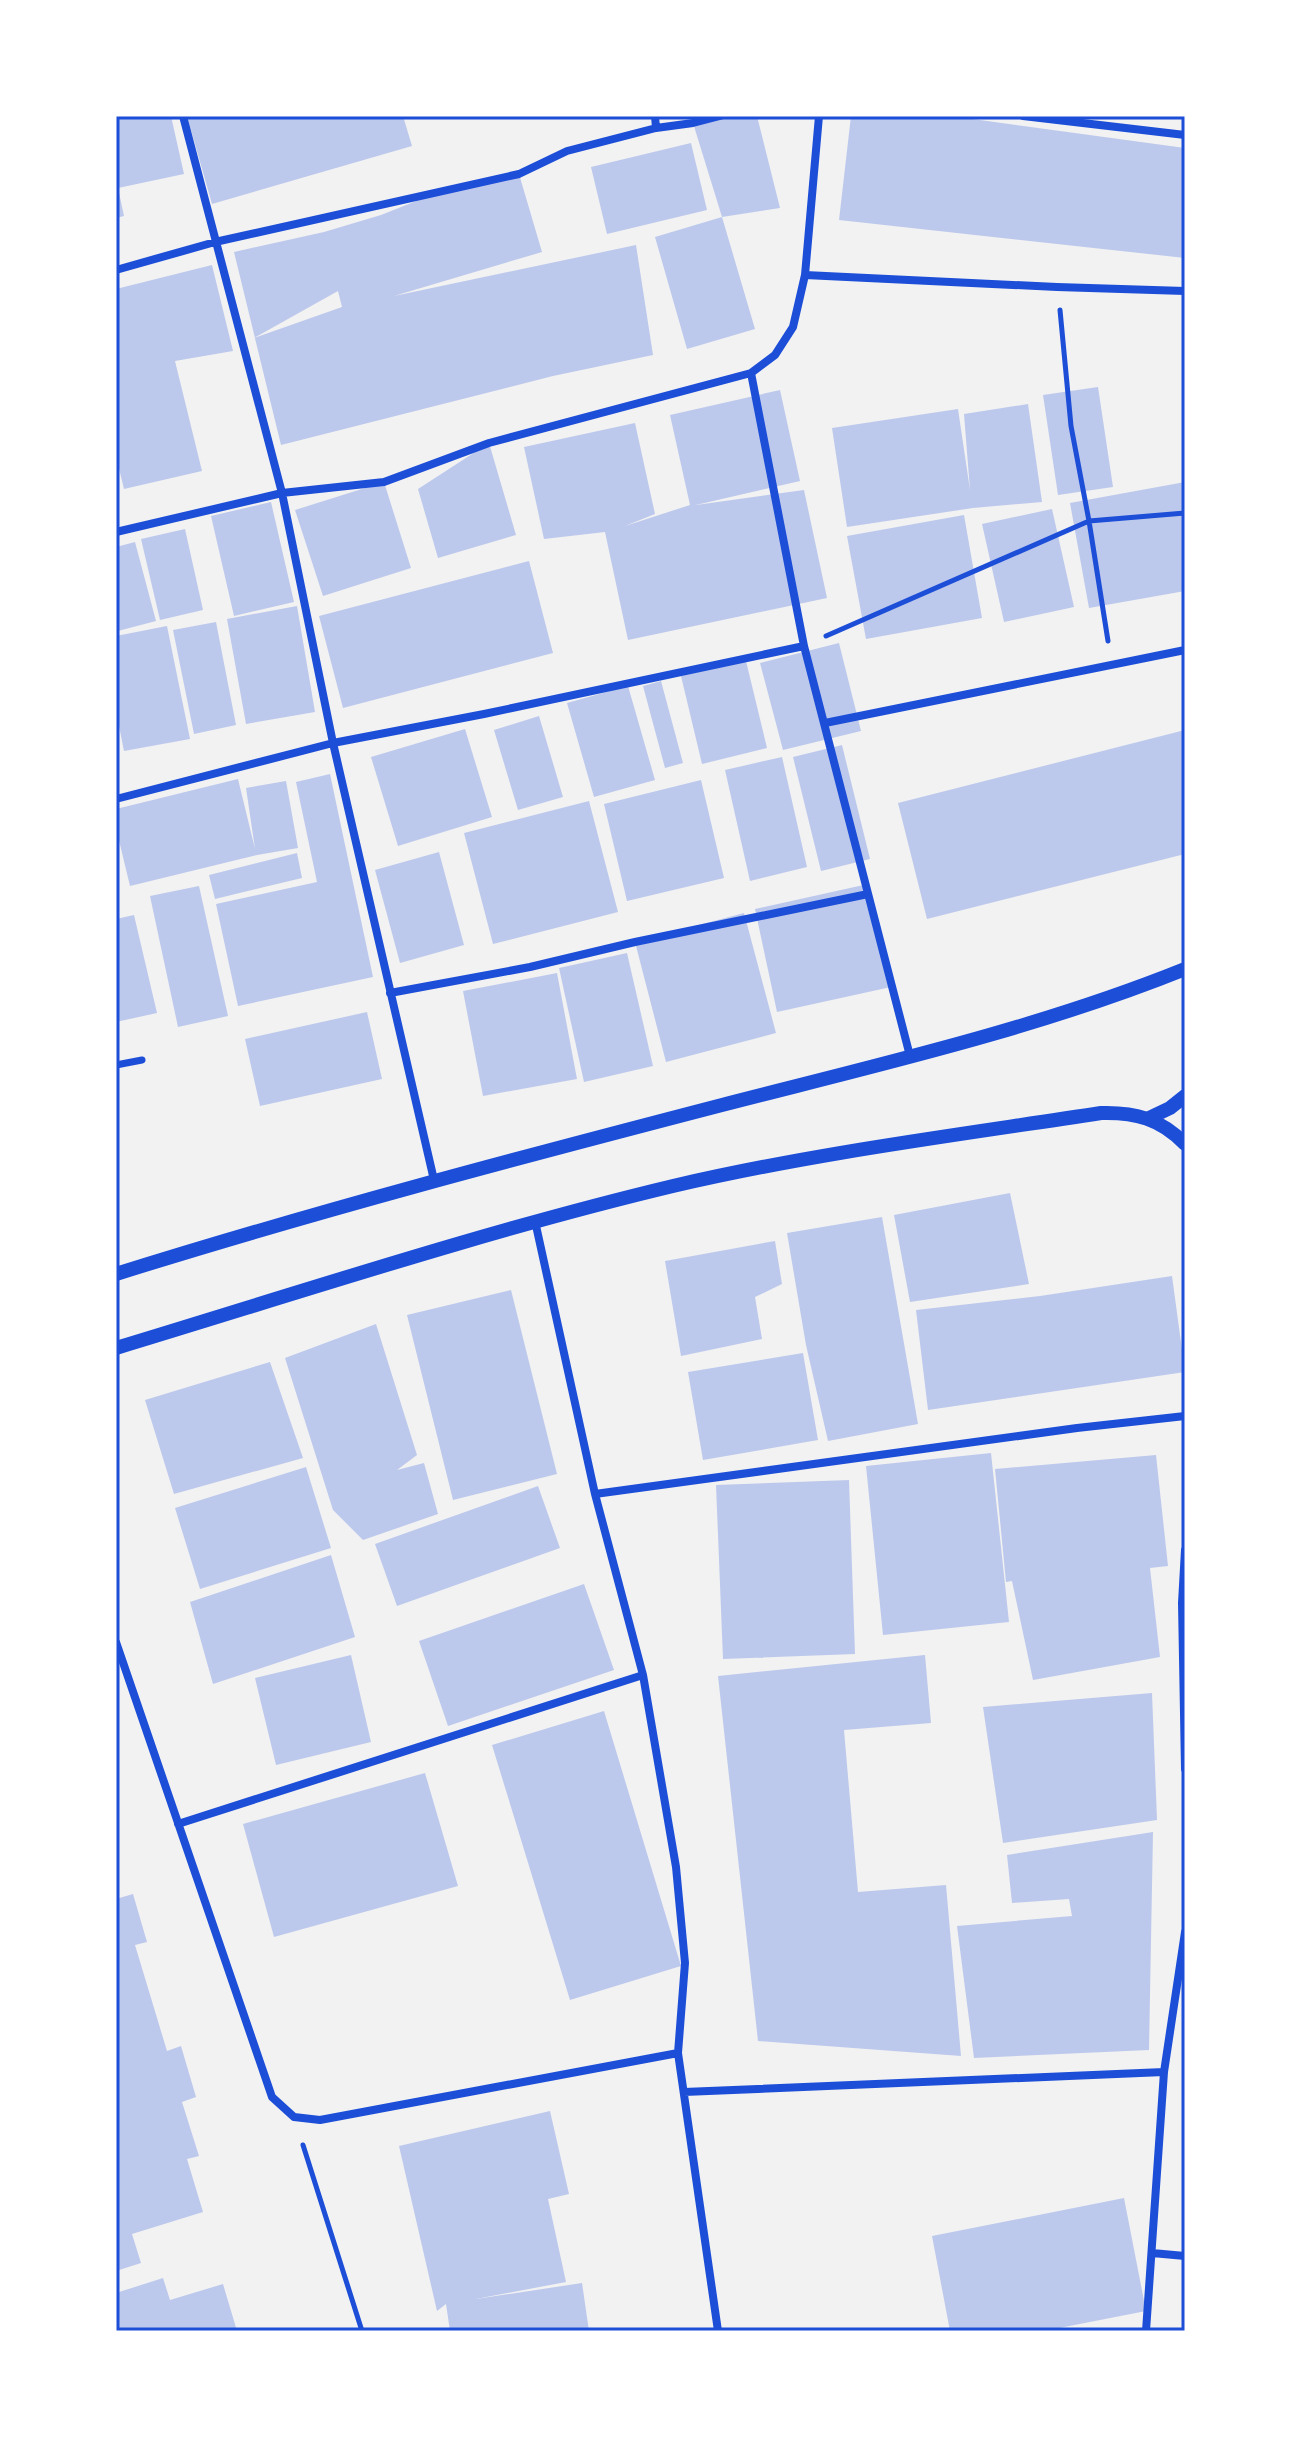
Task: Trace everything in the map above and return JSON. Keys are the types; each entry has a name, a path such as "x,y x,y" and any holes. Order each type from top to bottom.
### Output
{"street":[{"path":"183,116 282,493 333,743 434,1180"},
{"path":"655,116 656,128"},
{"path":"116,270 215,242 519,174 567,151 656,128 720,116"},
{"path":"116,532 282,493 384,482 489,443 751,373 775,355 793,327 805,275 819,116"},
{"path":"1023,116 1185,135"},
{"path":"805,275 1185,291"},
{"path":"751,373 804,646 910,1056"},
{"path":"116,799 333,743 804,646"},
{"path":"825,723 1185,650"},
{"path":"390,993 530,967 868,894"},
{"path":"116,1274 434,1180 910,1056 1047,1017 1184,971"},
{"path":"116,1065 142,1060"},
{"path":"1149,1118 1170,1108 1185,1096"},
{"path":"116,1348 535,1221 675,1186 816,1156 1101,1113 1125,1113 1149,1118 1172,1131 1185,1144"},
{"path":"535,1221 595,1494 643,1675 676,1867 685,1963 678,2053 718,2331"},
{"path":"595,1494 1185,1416"},
{"path":"1185,1550 1185,1769"},
{"path":"116,1642 272,2097 294,2117 320,2120 678,2053"},
{"path":"178,1824 643,1675"},
{"path":"1146,2331 1164,2072 1185,1932"},
{"path":"684,2092 1164,2072"},
{"path":"1152,2253 1185,2256"}],"path":[{"path":"1057,287 1071,426 1111,665"},
{"path":"804,646 1089,521 1185,513"},
{"path":"294,2117 362,2331"}],"building":[{"path":"116,116 171,116 184,174 118,188 124,216 116,218"},
{"path":"187,116 403,116 412,146 212,204"},
{"path":"720,116 757,116 780,208 722,217 693,123"},
{"path":"851,116 951,116 1185,148 1185,258 839,220"},
{"path":"691,143 707,210 607,234 591,167"},
{"path":"519,174 542,252 394,296 636,245 653,355 553,376 281,445 234,252 324,232 381,215 444,190","holes":["338,291 342,307 255,338"]},
{"path":"722,217 755,329 687,349 655,237"},
{"path":"212,265 233,351 175,361 202,471 124,489 116,456 116,289"},
{"path":"1098,387 1113,487 1058,495 1043,395"},
{"path":"780,390 800,481 696,505 804,490 827,598 628,640 605,532 544,539 524,447 635,423 655,514 625,526 690,505 670,415"},
{"path":"1028,404 1042,502 973,508 847,527 832,428 958,409 970,490 964,414"},
{"path":"489,443 516,535 438,558 418,489"},
{"path":"384,482 411,568 323,596 295,510"},
{"path":"1185,482 1185,591 1089,608 1070,503"},
{"path":"271,502 294,602 234,616 211,516"},
{"path":"1052,509 1074,607 1004,622 982,524"},
{"path":"964,515 982,618 866,639 847,536"},
{"path":"185,529 203,610 160,620 141,539"},
{"path":"135,542 156,621 118,631 116,547"},
{"path":"529,561 553,653 343,708 319,616"},
{"path":"297,606 315,712 246,724 227,619"},
{"path":"216,622 236,725 194,734 173,630"},
{"path":"167,626 190,739 124,751 116,711 116,636"},
{"path":"839,643 861,731 783,750 760,663"},
{"path":"746,661 767,748 702,764 681,676"},
{"path":"661,681 683,763 665,768 643,686"},
{"path":"628,686 655,780 594,797 567,703"},
{"path":"539,716 563,797 518,810 494,730"},
{"path":"465,729 492,817 398,846 371,757"},
{"path":"1185,730 1185,854 927,919 898,803"},
{"path":"842,745 870,859 821,871 793,757"},
{"path":"782,757 807,867 750,881 725,770"},
{"path":"330,774 373,977 238,1006 216,904 317,882 296,782"},
{"path":"238,779 255,849 246,788 286,781 298,848 130,886 116,828 116,809"},
{"path":"701,780 724,878 627,901 604,804"},
{"path":"589,801 618,912 493,944 464,833"},
{"path":"439,852 464,945 400,963 375,870"},
{"path":"297,853 302,878 215,899 209,875"},
{"path":"868,884 891,987 777,1012 755,909"},
{"path":"199,886 228,1016 178,1027 150,896"},
{"path":"744,913 776,1033 666,1062 635,942"},
{"path":"134,915 157,1013 116,1022 116,919"},
{"path":"627,953 653,1066 584,1082 559,968"},
{"path":"557,973 577,1079 483,1096 463,991"},
{"path":"367,1012 382,1079 260,1106 245,1039"},
{"path":"1010,1193 1029,1284 910,1302 894,1215"},
{"path":"882,1217 918,1424 828,1441 806,1345 787,1233"},
{"path":"775,1241 782,1284 755,1297 762,1339 681,1356 665,1261"},
{"path":"1172,1276 1185,1372 928,1410 916,1310 1040,1296"},
{"path":"511,1290 557,1474 453,1500 407,1315"},
{"path":"376,1324 417,1455 397,1470 424,1463 438,1514 363,1540 333,1510 285,1358"},
{"path":"803,1353 818,1440 703,1460 688,1372"},
{"path":"270,1362 303,1458 174,1494 145,1400"},
{"path":"991,1453 1009,1622 883,1635 866,1466"},
{"path":"1156,1455 1168,1566 1150,1568 1160,1657 1033,1680 1012,1581 1006,1582 995,1469"},
{"path":"306,1467 331,1548 200,1589 175,1508"},
{"path":"849,1480 855,1654 723,1659 716,1485"},
{"path":"538,1486 560,1548 397,1606 375,1544"},
{"path":"331,1555 355,1637 213,1684 190,1602"},
{"path":"584,1584 614,1670 448,1726 419,1641"},
{"path":"351,1655 371,1742 276,1765 255,1678"},
{"path":"925,1655 931,1723 844,1730 858,1892 946,1885 961,2056 758,2041 718,1676"},
{"path":"1152,1693 1157,1820 1003,1843 983,1707"},
{"path":"604,1711 681,1966 570,2000 492,1745"},
{"path":"425,1773 458,1886 274,1937 243,1824"},
{"path":"1153,1832 1149,2050 974,2058 957,1926 1072,1916 1069,1899 1012,1903 1007,1855"},
{"path":"133,1894 147,1942 135,1945 167,2051 181,2046 196,2097 182,2102 199,2156 187,2159 203,2212 132,2234 141,2263 116,2271 116,1899"},
{"path":"550,2111 569,2194 548,2199 566,2282 476,2299 582,2283 589,2331 450,2331 446,2304 437,2311 399,2146"},
{"path":"1124,2198 1146,2311 1044,2331 950,2331 932,2236"},
{"path":"163,2278 170,2300 223,2284 237,2331 116,2331 116,2293"}]}
